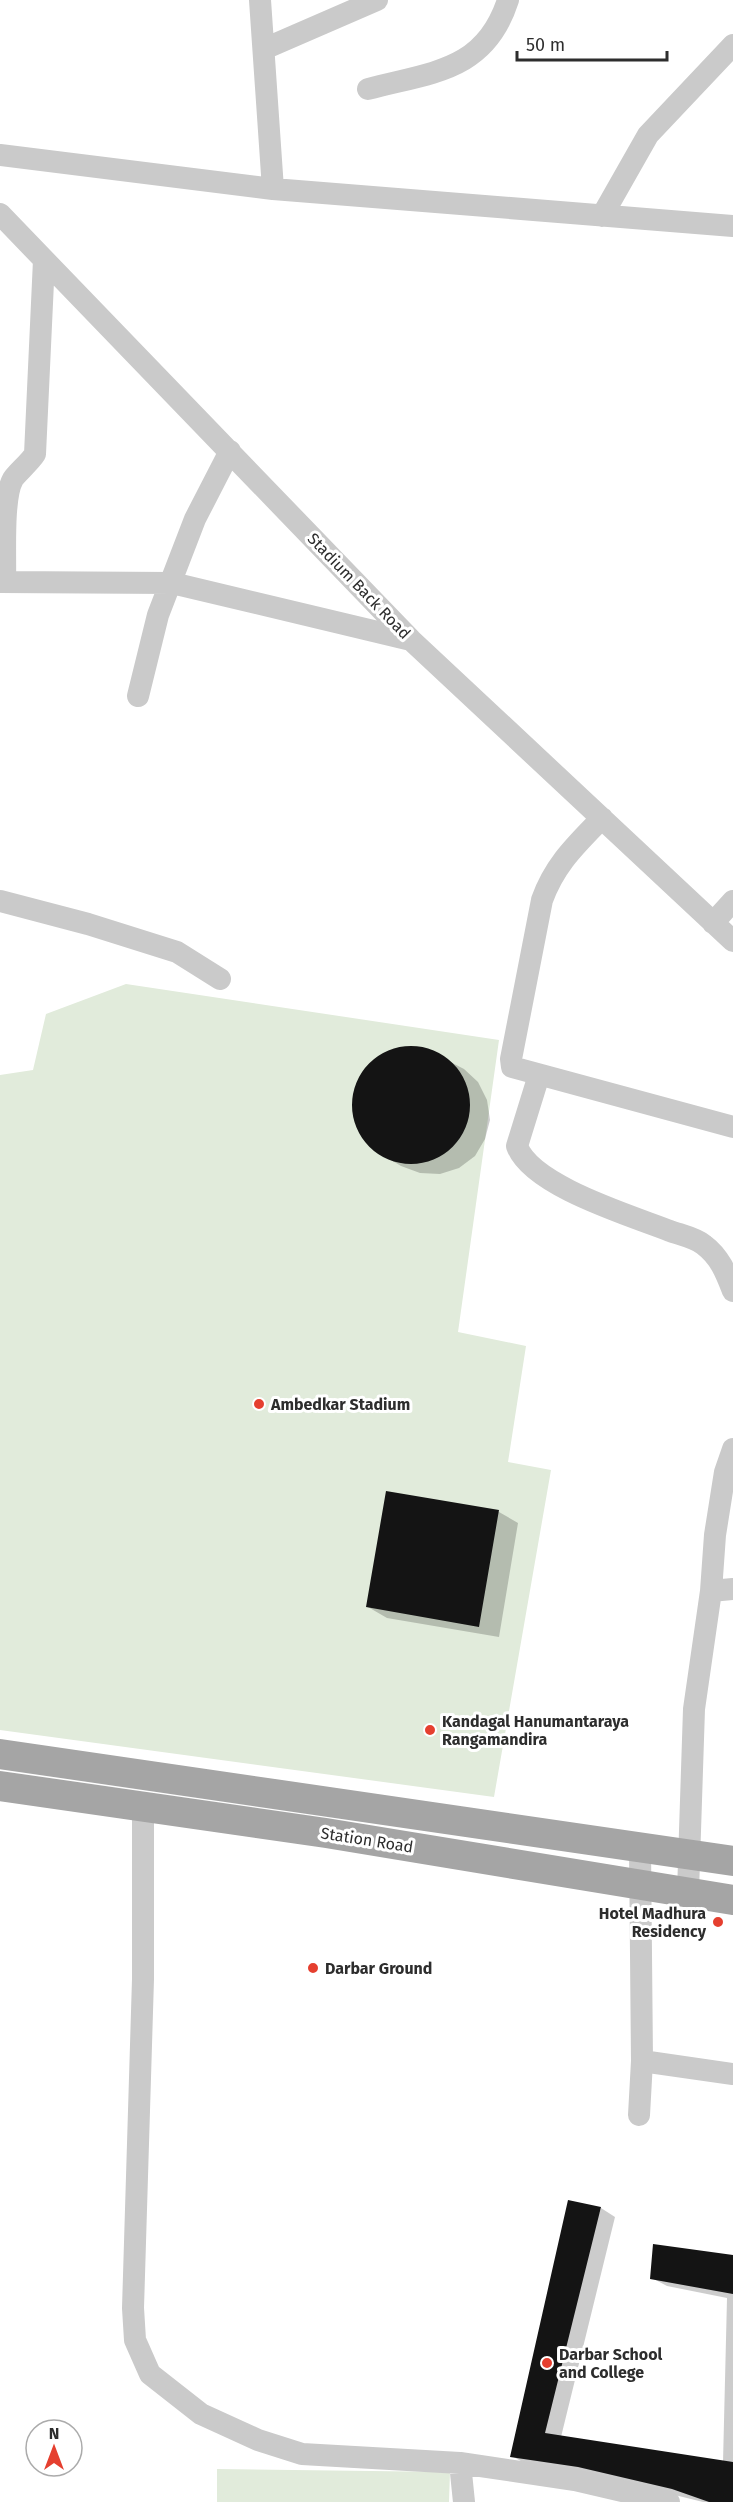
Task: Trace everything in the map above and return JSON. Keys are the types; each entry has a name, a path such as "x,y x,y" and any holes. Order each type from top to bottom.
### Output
{"main road":[{"name":"Station Road","path":"0,1754 733,1861"},
{"name":"Station Road","path":"0,1786 639,1883 733,1900"}],"street":[{"path":"260,0 273,189"},
{"path":"264,49 377,0"},
{"path":"368,89 451,67 471,57 491,38 501,22 508,0"},
{"path":"602,216 648,135 733,46"},
{"path":"0,155 273,189 733,226"},
{"name":"Stadium Back Road","path":"0,214 411,640 733,941"},
{"path":"44,260 35,454 25,469 14,477 8,496 3,582 172,583 411,640"},
{"path":"138,696 158,615 195,519 230,451"},
{"path":"602,818 550,877 542,900 511,1059 512,1067 733,1127"},
{"path":"0,901 88,924 177,952 220,979"},
{"path":"713,922 733,901"},
{"path":"539,1075 518,1146 521,1157 532,1169 603,1207 703,1244 722,1263 733,1291"},
{"path":"688,1892 694,1709 722,1590 715,1535 733,1449"},
{"path":"143,1807 143,1979 132,2308 135,2340 150,2374 201,2414 258,2440 302,2454 460,2463 575,2481 669,2502"},
{"path":"639,2115 642,2061 640,1846"},
{"path":"642,2061 733,2074"},
{"path":"460,2463 464,2502"}],"green space":[{"name":"Ambedkar Stadium","path":"126,984 499,1040 458,1332 526,1346 508,1462 551,1470 494,1797 0,1730 0,1075 33,1070 46,1014"},
{"path":"217,2469 450,2472 449,2502 217,2502"}],"building":[{"path":"411,1046 433,1051 453,1063 465,1083 470,1105 465,1127 453,1147 433,1159 411,1164 389,1159 369,1147 357,1127 352,1105 357,1083 369,1063 389,1051"},
{"path":"386,1491 499,1510 479,1627 366,1607"},
{"name":"Darbar School and College","path":"568,2200 601,2207 545,2433 733,2462 733,2502 709,2502 672,2489 578,2467 510,2457"},
{"path":"653,2244 733,2255 733,2294 650,2279"}],"place":[{"name":"Ambedkar Stadium","path":"259,1404"},
{"name":"Kandagal Hanumantaraya Rangamandira","path":"430,1730"},
{"name":"Hotel Madhura Residency","path":"718,1922"},
{"name":"Darbar Ground","path":"313,1968"},
{"name":"Darbar School and College","path":"547,2363"}]}
